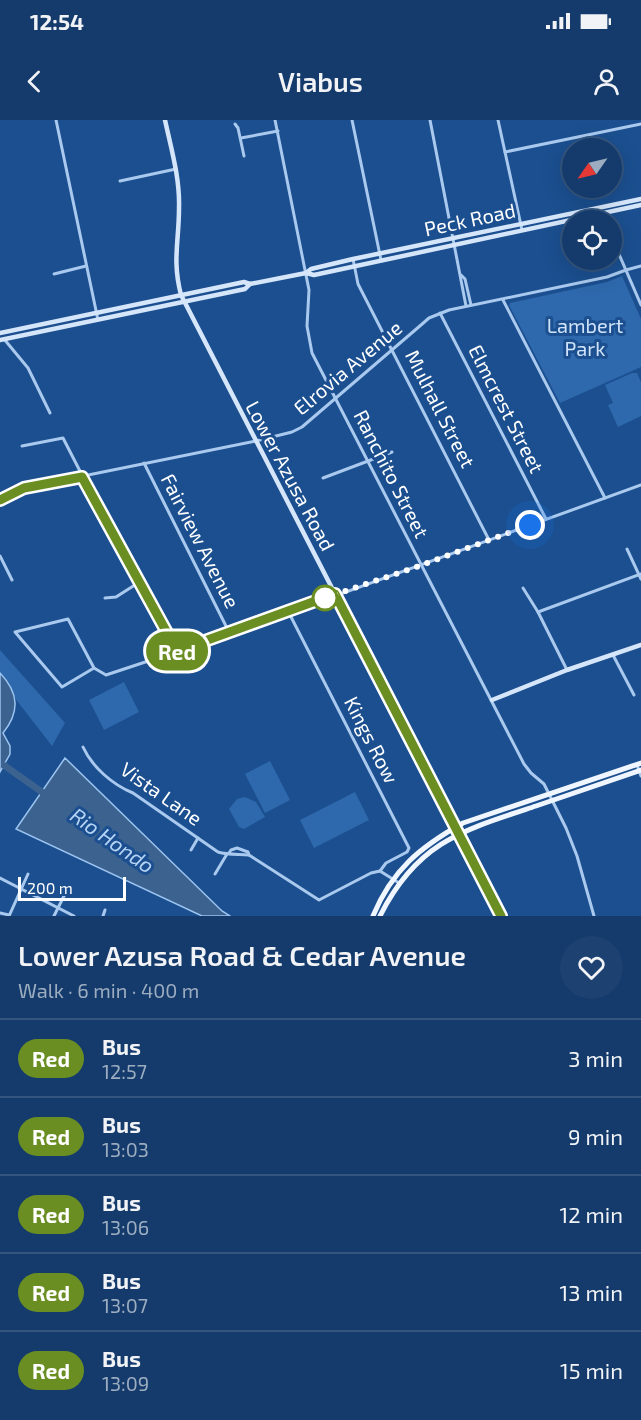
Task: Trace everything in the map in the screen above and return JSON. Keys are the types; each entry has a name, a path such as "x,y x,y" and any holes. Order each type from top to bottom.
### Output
{"main road":[{"name":"Lower Azusa Road","path":"165,120 176,169 179,208 175,259 176,277 181,296 501,916"},
{"name":"Peck Road","path":"600,210 641,199"},
{"name":"Peck Road","path":"600,210 641,205"},
{"name":"Peck Road","path":"0,333 244,282 250,284 306,273 311,269 380,257 562,218"},
{"name":"Peck Road","path":"2,340 245,289 250,284"},
{"path":"492,700 567,670 641,645"},
{"path":"376,916 376,908 396,881 457,830 640,769"},
{"path":"376,916 396,881"}],"street":[{"path":"56,120 98,320"},
{"name":"Ranchito Street","path":"275,120 309,290 309,339 312,353 524,764 544,784 577,856 594,916"},
{"path":"352,120 380,257"},
{"path":"429,120 461,274 465,279 468,306"},
{"path":"498,120 521,227"},
{"path":"235,124 241,138 244,156"},
{"path":"505,152 641,124"},
{"path":"241,138 278,131"},
{"path":"120,181 176,169"},
{"path":"622,261 641,305"},
{"name":"Mulhall Street","path":"353,262 358,284 489,540"},
{"path":"54,273 86,266"},
{"name":"Elrovia Avenue","path":"0,500 24,488 292,432 336,399 421,325 440,313 607,277 641,266"},
{"path":"502,299 605,498"},
{"name":"Elmcrest Street","path":"440,313 546,519"},
{"path":"0,333 2,340 28,368 50,413"},
{"path":"22,446 63,438 138,583 177,651"},
{"path":"323,478 392,452"},
{"name":"Fairview Avenue","path":"144,463 230,634"},
{"path":"94,668 62,687 15,633 68,619 94,668 106,675 230,634 288,611 641,485"},
{"path":"627,549 641,579"},
{"path":"0,556 12,580"},
{"path":"537,612 640,574"},
{"path":"105,598 116,597 138,583"},
{"path":"523,588 567,670"},
{"name":"Kings Row","path":"288,611 409,848 407,852 386,863 380,871 319,900"},
{"path":"613,655 634,695"},
{"name":"Vista Lane","path":"83,747 87,757 118,787 133,793 218,852 228,854 237,848 248,852 249,855 319,900"},
{"path":"191,850 198,838"},
{"path":"215,874 228,854"},
{"path":"380,871 396,881"},
{"path":"0,913 9,915 28,874"},
{"path":"0,879 74,916"},
{"path":"54,916 66,892"},
{"path":"103,916 105,910"}],"green space":[{"name":"Lambert Park","path":"622,276 641,319 641,367 560,403 509,305 607,282"},
{"path":"637,373 641,382 641,416 618,427 608,405 613,403 605,385"},
{"path":"0,650 65,723 52,746 14,697 8,682 0,673"},
{"path":"124,682 139,712 104,730 89,700"},
{"path":"270,761 290,800 265,813 245,774"},
{"path":"355,792 369,820 314,848 300,820"},
{"path":"245,797 256,802 265,817 244,829 239,827 229,809 237,799"}],"water":[{"path":"0,673 14,695 15,710 3,733 10,746 10,754 0,772"},
{"path":"65,758 222,911 230,916 202,916 16,829"}],"waterway":[{"name":"Rio Hondo","path":"5,766 49,797"}],"bus line":[{"name":"Red","path":"0,500 24,488 82,477 177,651 230,634 335,594 501,916"}],"route":[{"path":"325,598 530,525"}]}
